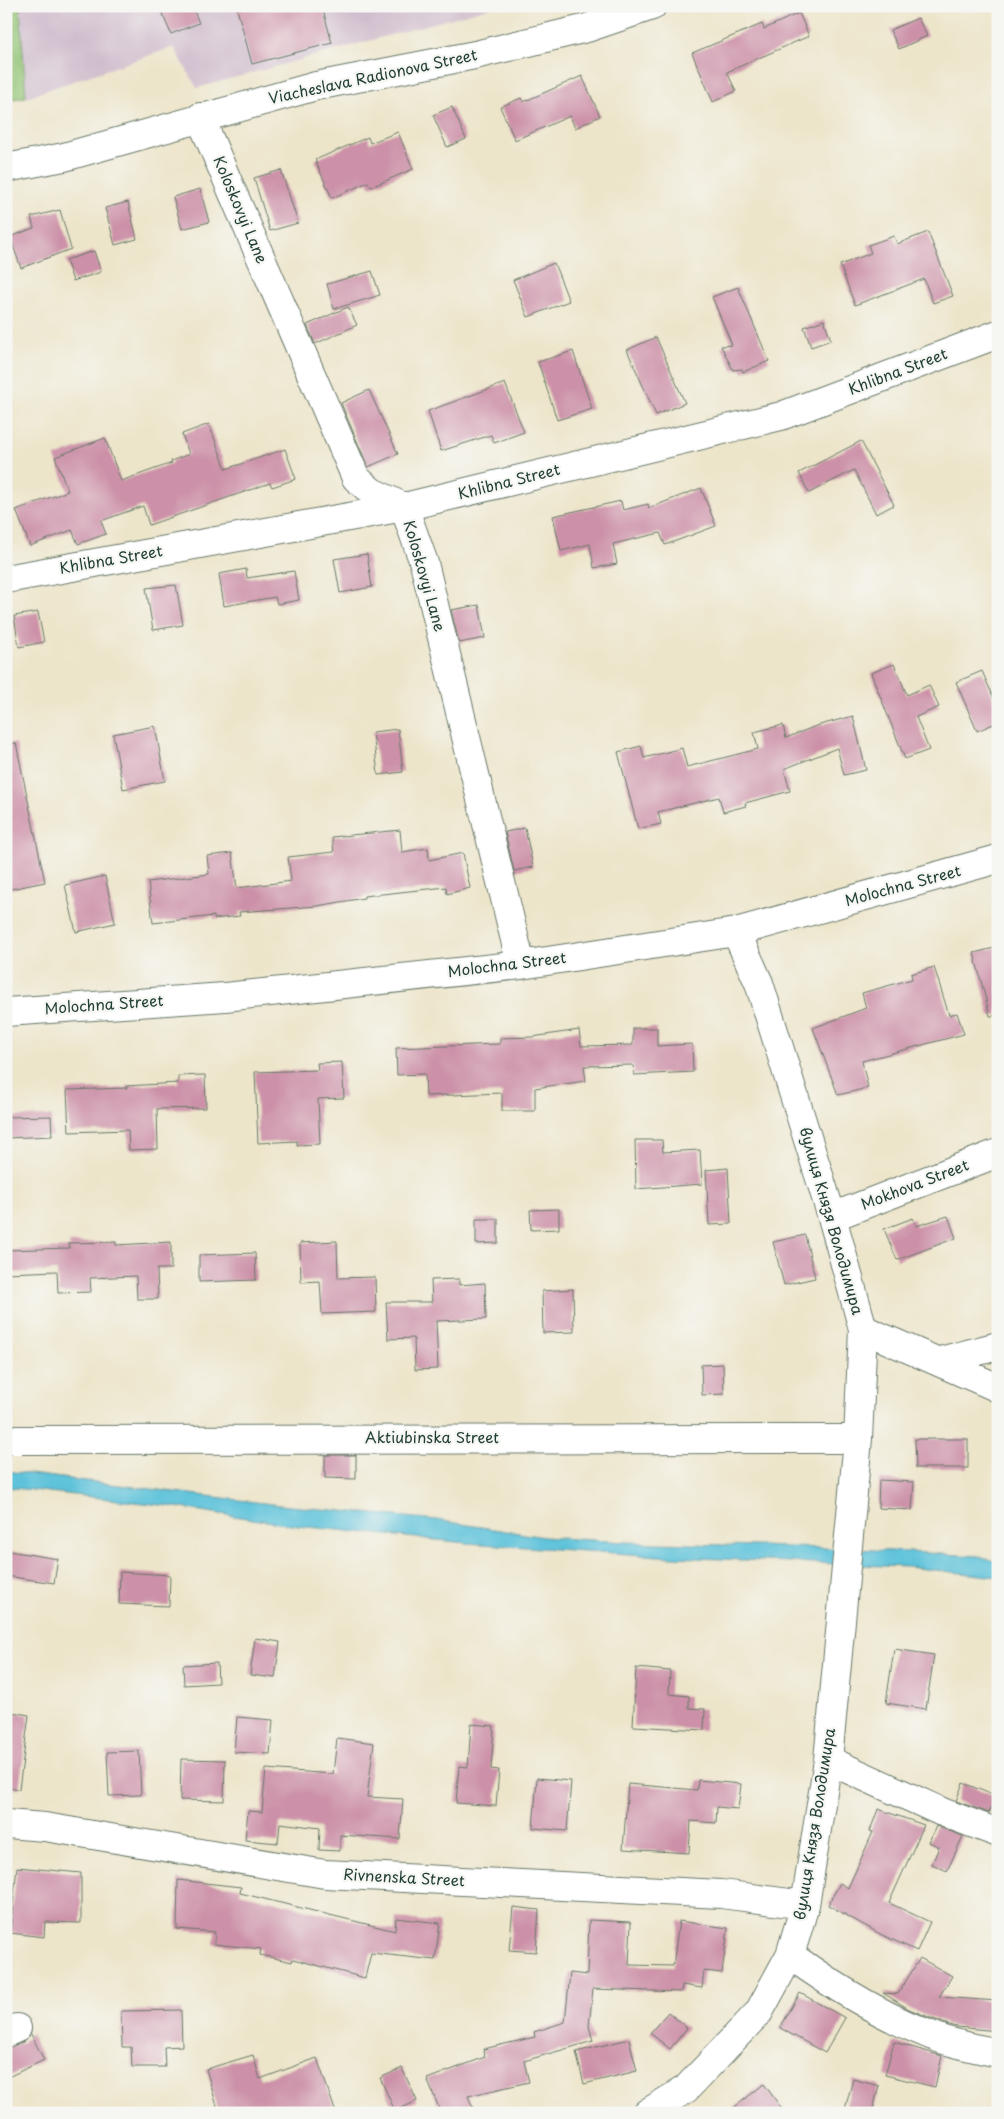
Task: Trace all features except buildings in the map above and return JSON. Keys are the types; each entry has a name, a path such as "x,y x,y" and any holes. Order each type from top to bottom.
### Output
{"street":[{"name":"Viacheslava Radionova Street","path":"6,168 64,157 200,117 316,86 475,55 582,17 652,6"},
{"name":"Koloskovyi Lane","path":"200,117 356,478 372,492 404,507 424,563 521,965"},
{"name":"Khlibna Street","path":"6,578 404,507 781,416 998,334"},
{"name":"Molochna Street","path":"6,1012 225,996 521,965 736,932 998,859"},
{"name":"вулиця Князя Володимира","path":"647,2113 686,2089 759,2012 790,1955 805,1905 828,1760 858,1439 863,1329 832,1217 759,983 736,932"},
{"name":"Mokhova Street","path":"832,1217 998,1153"},
{"path":"863,1329 940,1361 998,1388"},
{"path":"940,1361 998,1346"},
{"name":"Aktiubinska Street","path":"6,1440 858,1439"},
{"path":"828,1760 942,1812 998,1833"},
{"name":"Rivnenska Street","path":"6,1824 45,1827 325,1874 720,1894 805,1905"},
{"path":"790,1955 826,1981 886,2016 943,2040 998,2053"}],"shaded area":[{"path":"20,6 496,6 197,88 174,47 26,97"}],"green space":[{"path":"6,6 20,6 26,97 6,100"}],"water":[{"path":"6,1471 280,1505 437,1520 544,1537 625,1542 856,1549 979,1556 998,1562 998,1577 906,1567 673,1557 466,1543 298,1526 169,1506 6,1487"}]}
